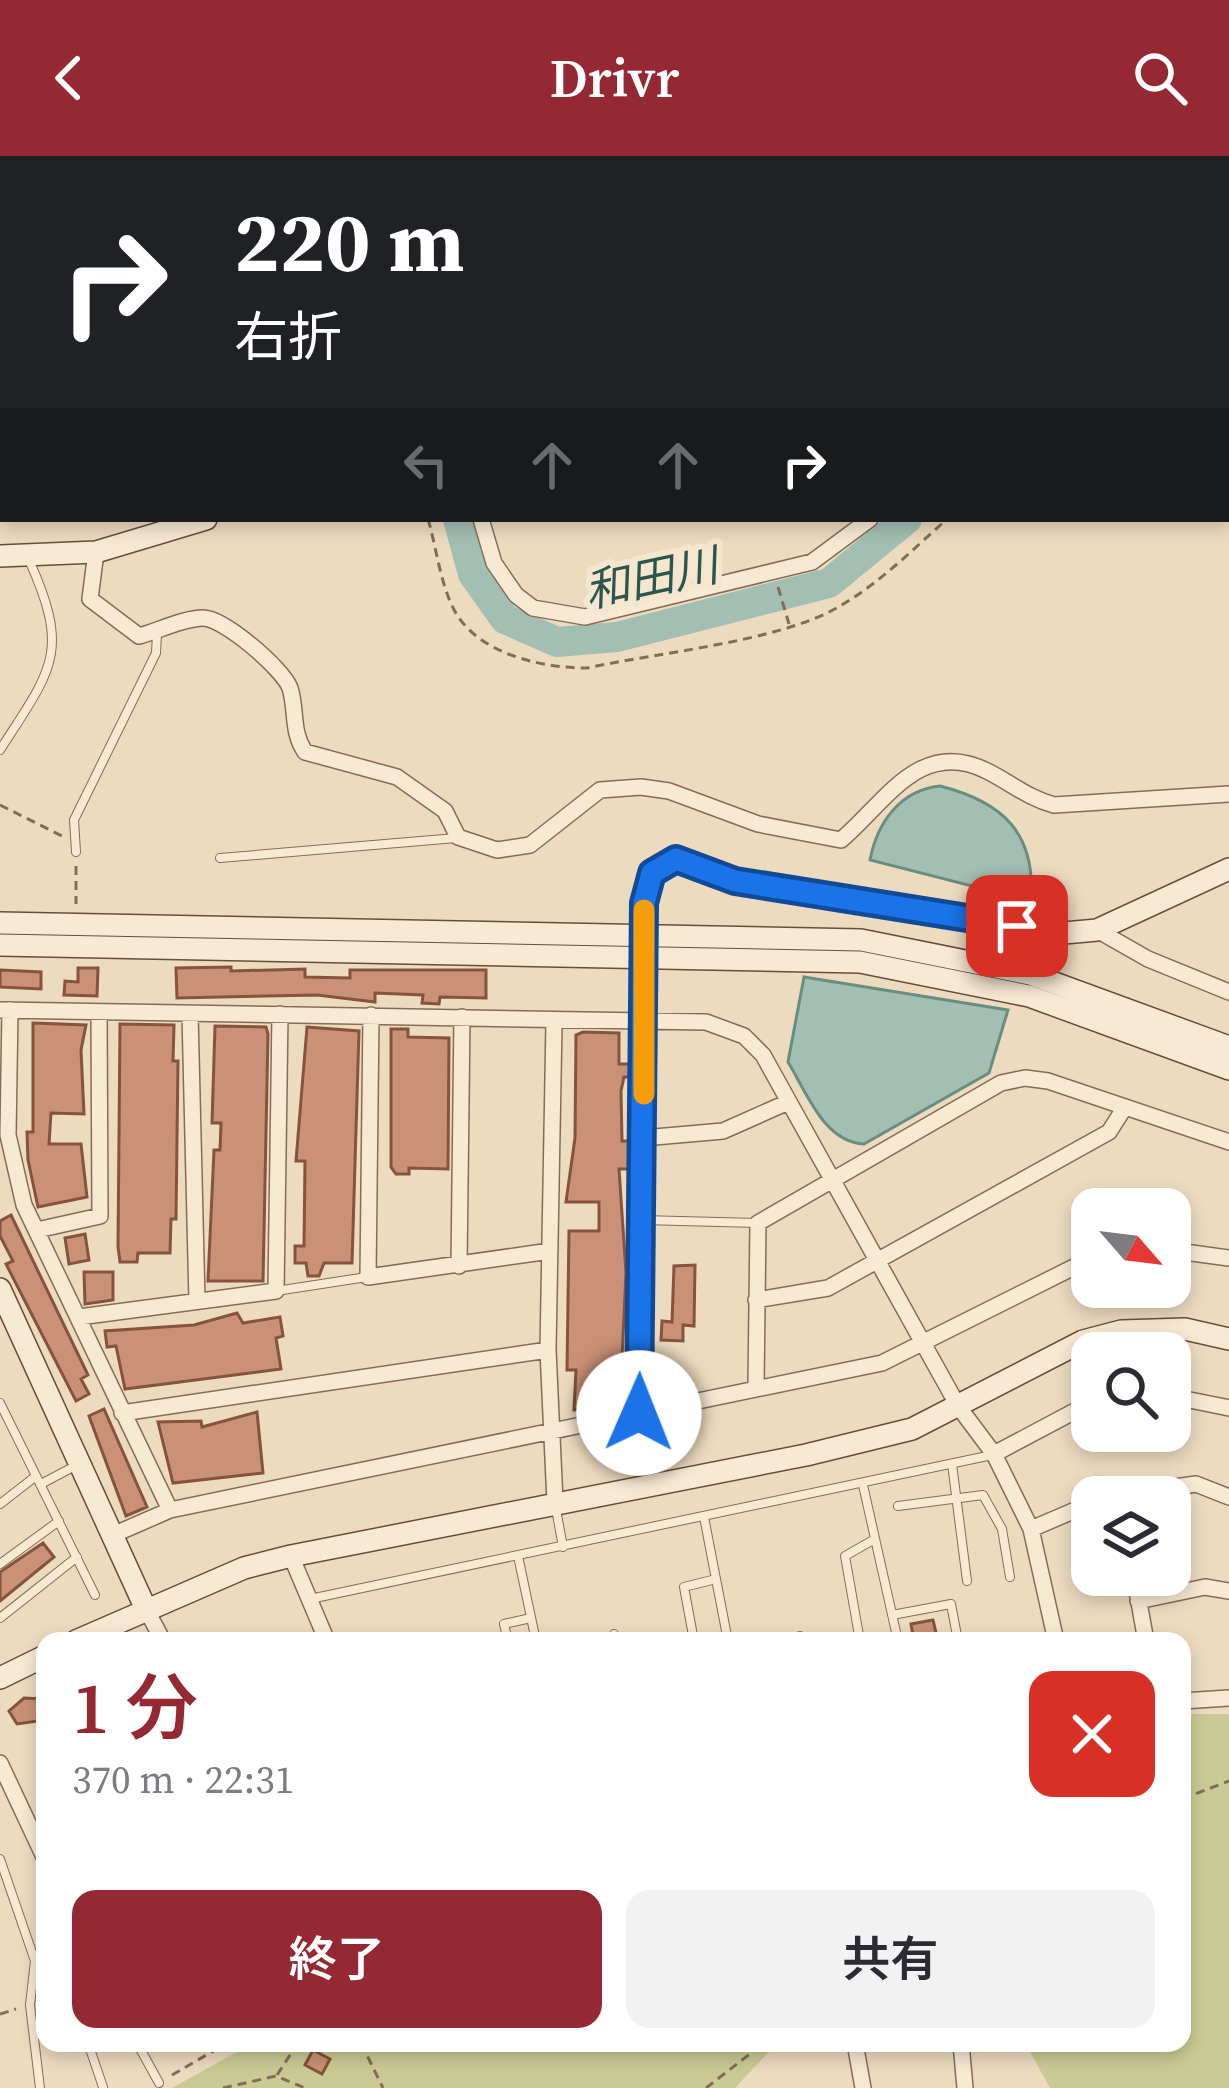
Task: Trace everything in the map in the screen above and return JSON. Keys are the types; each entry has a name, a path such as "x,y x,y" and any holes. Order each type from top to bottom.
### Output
{"street":[{"path":"0,556 28,559 96,552 196,522"},
{"path":"482,522 500,576 533,608 585,617 774,574 831,552 866,522"},
{"path":"96,552 90,599 139,636 202,618 218,622 273,664 290,687 296,737 305,752 397,777 445,811 458,837 497,850 530,845 600,790 641,787 669,791 758,824 841,840 908,774 942,761 965,762 1030,798 1054,805 1229,794"},
{"path":"639,1413 647,886 652,873 676,859 735,881 1064,933 1097,930 1229,869"},
{"path":"0,923 646,944 860,962 1029,996 1229,1070"},
{"path":"1097,930 1148,959 1229,992"},
{"path":"0,944 861,940 1048,980 1229,1047"},
{"path":"170,1510 19,1189 8,1135 5,1010 462,1017 554,1023 706,1022 744,1036 763,1055 923,1346 958,1406 994,1454 1031,1529 1054,1632"},
{"path":"37,1230 100,1216 99,1012"},
{"path":"190,1014 197,1300"},
{"path":"79,1317 276,1291 280,1014"},
{"path":"371,1015 368,1276 550,1251"},
{"path":"459,1266 462,1017"},
{"path":"554,1023 548,1350 555,1502"},
{"path":"756,1386 758,1223 1001,1083 1025,1078 1048,1081 1229,1142"},
{"path":"643,1138 723,1131 786,1103"},
{"path":"756,1300 828,1288 1109,1132 1125,1107"},
{"path":"1191,1253 1229,1258"},
{"path":"115,1534 170,1510 882,1363 1071,1269"},
{"path":"3,1305 158,1632"},
{"path":"95,1632 146,1607 291,1556 806,1455 911,1429 1083,1341 1121,1331 1185,1329 1229,1339"},
{"path":"122,1413 548,1350"},
{"path":"1191,1400 1229,1408"},
{"path":"994,1454 1071,1413"},
{"path":"1191,1485 1229,1497"},
{"path":"1031,1529 1071,1512"},
{"path":"291,1556 322,1632"},
{"path":"1138,1601 1205,1587 1229,1591"},
{"path":"1137,1596 1144,1632"},
{"path":"0,1678 36,1660"},
{"path":"1191,1700 1229,1698"},
{"path":"0,1763 36,1840"},
{"path":"857,2052 863,2088"},
{"path":"962,2052 964,2088"}],"lane":[{"path":"0,750 45,680 55,635 28,559"},
{"path":"76,852 74,820 157,653 157,631"},
{"path":"220,859 458,837"},
{"path":"641,1220 758,1223"},
{"path":"276,1291 368,1276"},
{"path":"0,1404 95,1595"},
{"path":"310,1599 994,1454"},
{"path":"0,1504 39,1480 81,1463"},
{"path":"952,1464 968,1581"},
{"path":"863,1485 896,1632"},
{"path":"898,1506 983,1495 1001,1528 1010,1577"},
{"path":"555,1502 563,1547"},
{"path":"704,1517 726,1632"},
{"path":"0,1564 59,1521"},
{"path":"858,1632 845,1556 875,1539"},
{"path":"518,1556 534,1632"},
{"path":"0,1618 76,1557"},
{"path":"692,1632 684,1587 716,1579"},
{"path":"892,1615 950,1604 956,1632"},
{"path":"506,1632 504,1624 531,1618"},
{"path":"0,1858 36,1951"},
{"path":"36,1979 30,2005 40,2088"},
{"path":"91,2052 103,2087"},
{"path":"142,2052 159,2083"}],"path":[{"path":"429,522 459,618 534,664 587,668 790,626 829,612 872,586 944,522"},
{"path":"774,574 790,626"},
{"path":"0,805 55,835 76,838"},
{"path":"76,852 76,924"},
{"path":"1191,1796 1229,1781"},
{"path":"159,2083 212,2052"},
{"path":"276,2076 292,2052"},
{"path":"365,2052 383,2088"},
{"path":"706,2088 752,2052"},
{"path":"223,2088 276,2076 304,2088"}],"green space":[{"path":"1191,1714 1229,1714 1229,2088 1050,2088 1030,2052 1191,2052"},
{"path":"237,2052 769,2052 735,2088 172,2088"}],"shaded area":[{"path":"940,786 982,801 1011,824 1028,857 1031,901 870,860 878,833 902,801"},
{"path":"804,977 1008,1010 989,1073 864,1144 838,1135 818,1114 788,1062"}],"building":[{"path":"231,967 231,971 305,969 305,977 350,978 350,970 486,970 486,998 440,997 439,1004 422,1003 423,995 375,993 375,1002 317,995 177,998 176,968"},
{"path":"78,968 98,968 97,996 64,995 65,981 78,982"},
{"path":"0,970 41,972 41,989 0,987"},
{"path":"33,1023 86,1025 81,1050 84,1114 51,1113 49,1144 81,1144 87,1197 38,1207 27,1132 33,1132"},
{"path":"120,1024 174,1025 173,1061 178,1061 176,1219 171,1219 170,1253 138,1253 137,1262 120,1262 118,1247"},
{"path":"215,1026 266,1027 268,1034 263,1281 208,1281 214,1150 220,1150 221,1123 212,1123"},
{"path":"307,1027 359,1031 352,1263 324,1263 319,1276 308,1276 306,1263 295,1263 295,1246 304,1246 305,1161 296,1161"},
{"path":"391,1029 408,1029 408,1037 449,1038 448,1169 409,1168 409,1174 396,1174 391,1167"},
{"path":"619,1033 619,1064 631,1064 631,1077 624,1077 621,1091 622,1141 631,1141 631,1169 619,1169 626,1273 621,1379 627,1379 627,1396 590,1396 590,1409 574,1410 576,1370 567,1370 569,1231 599,1231 599,1202 566,1202 575,1138 576,1035"},
{"path":"11,1215 88,1375 81,1379 89,1394 76,1401 6,1264 13,1261 0,1236 0,1221"},
{"path":"85,1234 89,1260 69,1264 65,1238"},
{"path":"695,1265 694,1326 683,1325 683,1341 661,1340 662,1321 672,1322 674,1266"},
{"path":"84,1272 113,1272 113,1300 85,1304"},
{"path":"237,1313 243,1323 280,1317 283,1336 276,1338 281,1369 125,1389 116,1346 107,1347 105,1331 194,1325"},
{"path":"104,1409 147,1507 126,1516 89,1416"},
{"path":"257,1412 263,1473 173,1483 158,1422 201,1421 202,1427"},
{"path":"43,1543 54,1557 0,1601 0,1572"},
{"path":"933,1620 936,1632 912,1632 911,1624"},
{"path":"24,1698 36,1699 36,1721 17,1724 9,1711"},
{"path":"312,2052 330,2059 322,2074 305,2065"}],"waterway":[{"name":"和田川","path":"459,522 473,574 505,619 557,642 617,637 829,583 903,522"}],"slow traffic":[{"path":"644,910 644,1094"}],"route":[{"path":"639,1413 647,1021 644,903 652,873 676,859 735,881 1017,926"}]}
